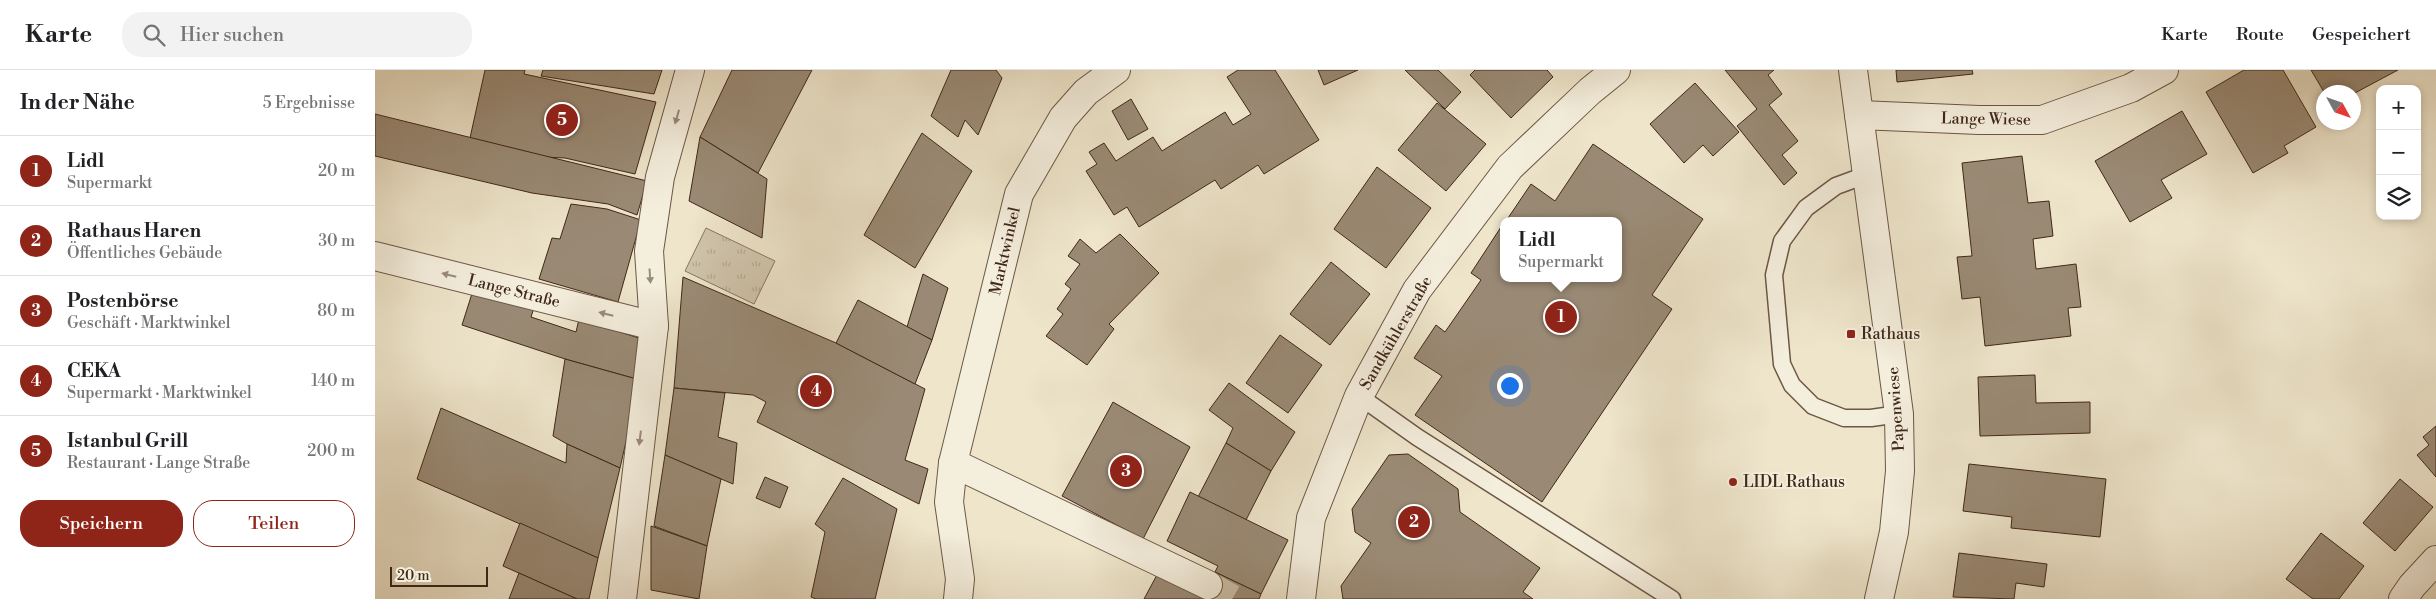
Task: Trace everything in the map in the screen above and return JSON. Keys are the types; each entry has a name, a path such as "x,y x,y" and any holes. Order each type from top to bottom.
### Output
{"street":[{"path":"622,599 654,326 649,251 660,177 690,70"},
{"name":"Marktwinkel","path":"958,599 960,579 949,502 953,463 1019,194 1063,118 1086,92 1116,70"},
{"name":"Sandkühlerstraße","path":"1301,599 1311,518 1359,396 1417,290 1510,167 1590,91 1615,70"},
{"name":"Papenwiese","path":"1853,70 1899,414 1900,471 1894,532 1879,599"},
{"name":"Lange Wiese","path":"1859,115 1979,120 2042,120 2131,88 2164,70"},
{"name":"Lange Straße","path":"375,256 654,326"},
{"path":"953,463 1208,585"},
{"path":"2403,599 2412,586 2436,560"}],"lane":[{"path":"1866,175 1836,186 1806,208 1782,242 1774,275 1783,364 1791,385 1813,406 1844,418 1871,418 1899,414"},
{"path":"1359,396 1434,448 1672,599"}],"green space":[{"path":"706,228 775,261 754,304 685,271"}],"building":[{"path":"485,70 525,70 524,74 656,102 635,174 565,158 543,157 470,138"},
{"path":"543,70 662,70 654,94 541,76"},
{"path":"732,70 812,70 758,173 700,137"},
{"path":"951,70 996,70 1002,78 978,135 965,120 958,137 931,116"},
{"path":"1238,70 1275,70 1319,140 1264,174 1258,165 1221,189 1215,180 1139,227 1127,207 1114,215 1086,171 1097,164 1089,152 1104,143 1116,161 1153,137 1162,151 1225,112 1233,125 1251,114 1227,77"},
{"path":"1318,70 1358,70 1324,85"},
{"path":"1405,70 1438,70 1461,92 1445,109"},
{"path":"1475,70 1547,70 1553,77 1511,118 1470,75"},
{"path":"1725,70 1774,70 1768,75 1782,94 1769,105 1798,141 1782,155 1797,173 1784,185 1737,126 1757,109"},
{"path":"1896,70 1972,70 1973,74 1897,82"},
{"path":"2244,70 2283,70 2316,127 2284,146 2288,153 2253,173 2206,92"},
{"path":"2311,70 2398,70 2361,90 2361,85 2320,85"},
{"path":"1695,83 1739,132 1713,156 1703,145 1684,163 1650,124"},
{"path":"1131,99 1148,129 1128,140 1112,111"},
{"path":"1437,103 1486,144 1446,191 1398,150"},
{"path":"2182,111 2207,154 2161,180 2172,198 2130,222 2095,161"},
{"path":"375,114 647,181 637,215 608,204 532,193 375,156"},
{"path":"922,133 972,171 915,268 864,235"},
{"path":"700,137 767,179 762,238 689,201"},
{"path":"1593,144 1703,219 1652,295 1672,309 1542,502 1415,415 1442,376 1414,358 1436,325 1445,332 1481,280 1471,273 1500,229 1500,282 1622,282 1622,217 1509,217 1531,184 1555,201"},
{"path":"2022,156 2028,203 2049,201 2053,236 2033,239 2036,269 2076,264 2081,307 2068,308 2071,336 1985,346 1980,297 1962,299 1957,257 1972,256 1962,163"},
{"path":"1377,167 1431,208 1386,268 1334,229"},
{"path":"571,204 607,209 641,220 618,302 539,279 552,238 560,239"},
{"path":"1120,234 1159,273 1109,324 1114,329 1087,365 1046,336 1063,314 1057,309 1071,289 1065,284 1080,264 1068,256 1080,239 1096,253"},
{"path":"1331,262 1370,294 1330,345 1290,314"},
{"path":"923,274 948,288 932,340 907,327"},
{"path":"683,277 836,343 925,389 905,460 928,469 919,504 757,422 766,402 753,395 674,388"},
{"path":"475,284 536,302 531,317 576,332 579,319 645,340 640,380 565,359 462,325"},
{"path":"858,300 932,340 915,384 836,343"},
{"path":"1280,335 1322,365 1288,413 1246,383"},
{"path":"565,359 640,380 620,468 553,436"},
{"path":"2035,375 2036,403 2090,402 2090,433 1980,436 1978,377"},
{"path":"1229,383 1295,432 1271,471 1226,443 1233,428 1209,410"},
{"path":"674,388 725,393 718,437 737,443 733,484 665,455"},
{"path":"1113,402 1190,447 1143,539 1062,496"},
{"path":"441,408 566,463 567,444 620,468 598,558 417,479"},
{"path":"2436,426 2436,477 2417,455 2429,445 2423,437"},
{"path":"1226,443 1271,471 1246,520 1198,497"},
{"path":"1408,454 1458,489 1460,512 1540,568 1523,592 1533,599 1343,599 1341,586 1371,543 1355,532 1352,509 1389,455"},
{"path":"665,455 721,479 707,546 654,526"},
{"path":"1969,464 2106,479 2100,537 2011,528 2012,517 1963,511"},
{"path":"765,477 788,487 780,508 756,498"},
{"path":"843,478 897,509 875,599 816,599 811,597 825,532 815,524"},
{"path":"2400,479 2433,507 2395,551 2363,523"},
{"path":"1190,492 1288,540 1261,594 1215,572 1218,566 1167,541"},
{"path":"520,523 598,558 589,599 577,599 503,566"},
{"path":"651,526 707,546 699,599 651,590"},
{"path":"2321,533 2364,566 2339,599 2313,599 2286,579"},
{"path":"1959,553 2047,564 2044,587 2016,583 2014,599 1953,597"},
{"path":"1215,572 1261,594 1259,599 1206,599 1202,597"},
{"path":"519,573 577,599 509,599"},
{"path":"1158,573 1206,599 1144,599"}],"tunnel":[{"path":"1208,585 1233,599"}],"place":[{"name":"Istanbul Grill","path":"562,120"},
{"name":"Lidl","path":"1561,317"},
{"name":"Rathaus","path":"1851,334"},
{"name":"CEKA","path":"816,391"},
{"name":"Postenbörse","path":"1126,471"},
{"name":"LIDL Rathaus","path":"1733,482"},
{"name":"Rathaus Haren","path":"1414,522"}]}
